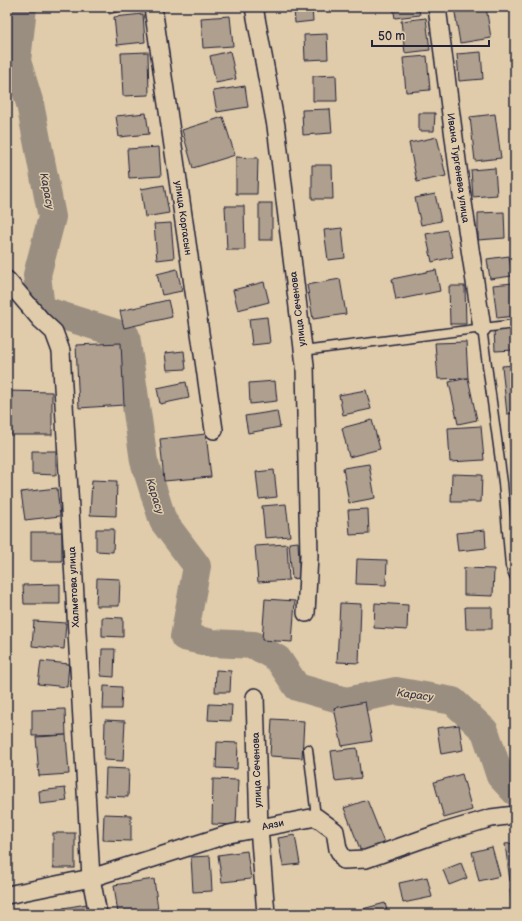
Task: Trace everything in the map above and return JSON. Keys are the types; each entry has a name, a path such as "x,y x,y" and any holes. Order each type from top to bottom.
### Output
{"street":[{"name":"улица Коргасын","path":"153,7 214,430"},
{"name":"улица Сеченова","path":"254,7 276,126 305,365 309,556 306,613"},
{"name":"Ивана Тургенева улица","path":"437,7 458,176 482,328"},
{"name":"Халметова улица","path":"7,280 41,320 54,332 61,351 91,878 98,914"},
{"name":"улица Сеченова","path":"255,697 259,828 266,914"},
{"path":"316,817 335,831 338,849 344,860 366,859 437,834 484,820 515,815"},
{"name":"Аязи","path":"7,895 91,878 229,834 316,817"}],"lane":[{"path":"303,351 515,324"},
{"path":"482,328 503,483 510,566 515,578"},
{"path":"308,749 316,817"}],"building":[{"path":"108,7 138,7 109,14"},
{"path":"393,7 418,7 420,15 395,18"},
{"path":"454,7 486,7 491,38 460,43"},
{"path":"312,8 313,21 295,23 294,9"},
{"path":"143,14 145,42 117,45 114,17"},
{"path":"230,16 233,46 203,48 201,18"},
{"path":"426,18 430,50 405,53 401,21"},
{"path":"327,34 328,59 305,60 304,35"},
{"path":"230,51 236,79 216,83 210,56"},
{"path":"148,52 149,95 123,96 121,53"},
{"path":"481,52 483,79 459,81 457,54"},
{"path":"427,56 430,90 406,92 403,58"},
{"path":"336,75 337,101 313,101 313,76"},
{"path":"245,86 248,107 217,112 213,91"},
{"path":"330,109 332,133 303,135 302,110"},
{"path":"146,113 149,134 119,137 116,116"},
{"path":"419,113 435,113 434,131 419,131"},
{"path":"495,114 501,158 475,161 470,117"},
{"path":"223,117 235,155 193,168 182,130"},
{"path":"437,137 446,176 417,182 409,143"},
{"path":"159,147 161,176 129,178 127,149"},
{"path":"236,157 258,158 257,194 236,194"},
{"path":"312,165 332,165 333,199 312,199"},
{"path":"495,168 497,195 473,197 471,170"},
{"path":"164,185 169,213 145,217 141,189"},
{"path":"435,194 441,221 421,225 415,198"},
{"path":"259,203 272,203 272,240 259,240"},
{"path":"225,206 244,206 245,250 227,250"},
{"path":"504,212 505,238 478,240 478,213"},
{"path":"171,223 174,258 157,260 154,224"},
{"path":"342,228 345,258 328,260 324,230"},
{"path":"447,230 453,257 432,262 426,234"},
{"path":"509,256 512,276 490,279 487,259"},
{"path":"177,269 182,291 162,295 157,274"},
{"path":"436,270 440,291 396,300 392,279"},
{"path":"340,279 346,314 313,319 307,285"},
{"path":"264,282 269,302 238,310 233,290"},
{"path":"513,283 515,316 497,318 493,285"},
{"path":"449,286 465,286 466,324 450,324"},
{"path":"168,300 172,317 124,328 120,311"},
{"path":"267,317 270,343 252,345 249,319"},
{"path":"515,327 515,350 495,351 494,328"},
{"path":"466,342 468,378 438,379 435,343"},
{"path":"121,343 124,405 79,408 76,345"},
{"path":"184,351 186,369 167,370 165,353"},
{"path":"515,365 515,413 507,414 502,366"},
{"path":"468,378 477,420 458,424 449,382"},
{"path":"275,381 277,401 250,404 249,383"},
{"path":"186,382 189,398 160,404 157,388"},
{"path":"366,390 371,409 343,415 339,395"},
{"path":"7,391 52,392 52,435 7,435"},
{"path":"277,411 280,427 248,433 245,416"},
{"path":"372,420 380,449 349,457 342,428"},
{"path":"481,426 484,460 450,462 448,428"},
{"path":"509,433 515,433 515,455 511,455"},
{"path":"206,434 211,477 164,481 160,439"},
{"path":"32,451 56,451 56,475 32,474"},
{"path":"512,461 515,461 515,498"},
{"path":"369,464 375,498 349,503 343,468"},
{"path":"274,470 277,497 259,499 256,472"},
{"path":"452,474 482,475 481,502 451,502"},
{"path":"92,480 117,481 116,516 90,515"},
{"path":"57,488 60,516 25,520 21,492"},
{"path":"286,504 290,536 265,538 262,506"},
{"path":"368,509 369,534 350,535 348,510"},
{"path":"96,529 114,529 113,552 96,551"},
{"path":"485,530 486,548 458,551 456,533"},
{"path":"31,532 62,532 62,561 31,561"},
{"path":"298,542 300,578 292,579 289,543"},
{"path":"287,544 289,580 258,582 255,546"},
{"path":"357,559 387,560 386,585 356,584"},
{"path":"464,568 494,569 493,596 464,595"},
{"path":"97,578 120,579 119,606 96,606"},
{"path":"60,584 60,604 24,604 23,585"},
{"path":"265,599 295,601 292,642 262,640"},
{"path":"340,603 361,604 359,663 337,662"},
{"path":"375,603 408,605 407,630 374,628"},
{"path":"465,607 492,607 492,629 466,629"},
{"path":"102,617 123,618 123,637 102,636"},
{"path":"34,621 66,623 64,649 32,646"},
{"path":"102,649 115,649 114,677 101,676"},
{"path":"41,661 69,664 67,687 38,684"},
{"path":"216,670 231,671 230,692 215,692"},
{"path":"104,686 122,687 121,709 103,709"},
{"path":"365,702 372,741 342,746 334,708"},
{"path":"209,704 232,705 231,721 208,720"},
{"path":"65,709 66,735 32,736 32,710"},
{"path":"272,719 304,721 302,758 270,756"},
{"path":"105,720 125,721 123,761 104,760"},
{"path":"459,725 463,750 441,754 437,728"},
{"path":"66,735 69,774 39,776 36,737"},
{"path":"217,742 238,743 237,769 216,768"},
{"path":"357,748 361,778 335,781 331,751"},
{"path":"106,768 129,769 128,797 105,796"},
{"path":"462,774 472,810 444,818 434,782"},
{"path":"213,779 238,780 236,825 212,824"},
{"path":"65,788 67,801 40,804 39,791"},
{"path":"367,800 385,845 362,854 344,808"},
{"path":"104,814 131,815 131,841 103,840"},
{"path":"53,833 75,833 75,868 53,868"},
{"path":"295,835 300,864 283,866 278,838"},
{"path":"515,843 515,881 510,881 505,844"},
{"path":"492,847 500,876 479,881 472,852"},
{"path":"247,851 251,879 222,882 218,855"},
{"path":"210,856 212,891 193,892 191,857"},
{"path":"461,863 467,878 449,885 443,870"},
{"path":"427,877 432,897 403,903 399,883"},
{"path":"154,879 158,909 118,914 114,885"},
{"path":"515,889 515,914 513,914 510,890"},
{"path":"385,903 388,914 360,914 359,910"},
{"path":"87,904 89,914 64,914 63,908"}],"waterway":[{"name":"Карасу","path":"23,7 17,61 30,104 52,217 37,275 41,309 126,336 144,461 163,521 197,566 184,637 212,643 254,645 278,659 297,687 346,701 396,691 453,701 485,731 500,776 515,792"}]}
